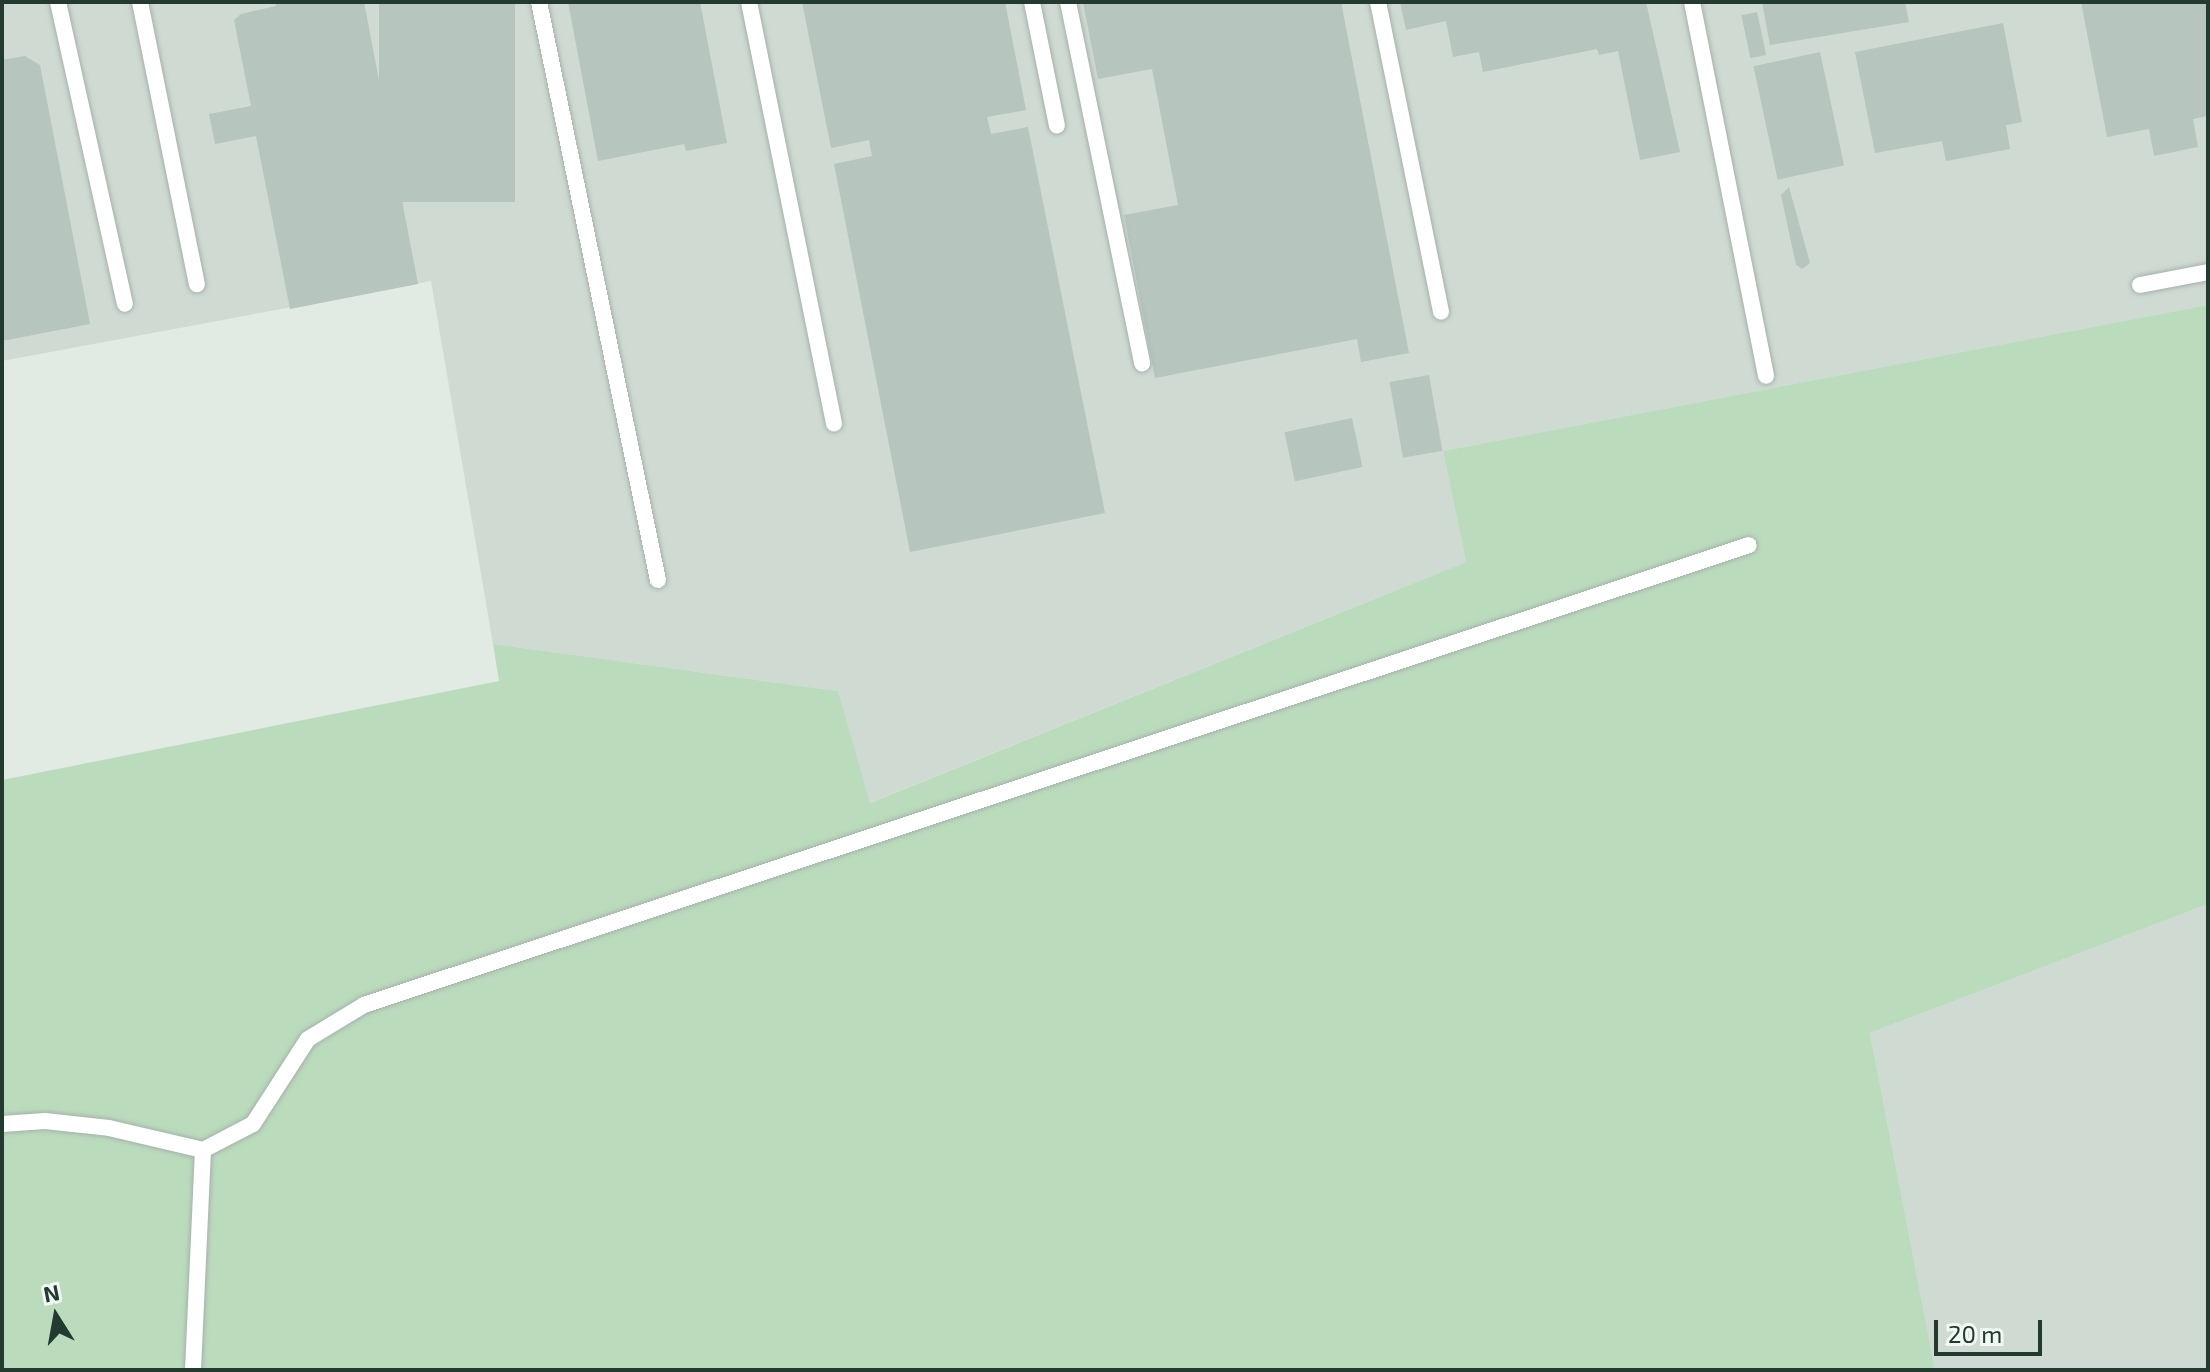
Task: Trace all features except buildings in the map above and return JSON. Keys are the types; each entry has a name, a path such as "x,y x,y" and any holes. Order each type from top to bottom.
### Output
{"lane":[{"path":"58,2 125,304"},
{"path":"140,2 197,284"},
{"path":"539,2 658,580"},
{"path":"749,2 834,424"},
{"path":"1032,2 1057,126"},
{"path":"1068,2 1142,364"},
{"path":"1378,2 1441,312"},
{"path":"1692,2 1766,376"},
{"path":"2140,285 2208,272"},
{"path":"2,1124 45,1121 109,1128 203,1150 253,1124 308,1039 364,1005 1749,545"},
{"path":"193,1370 203,1150"}],"shaded area":[{"path":"2,2 2208,2 2208,305 1443,451 1466,562 869,803 838,691 493,644 431,281 2,361"},
{"path":"2208,904 2208,1370 1935,1370 1870,1033"}],"green space":[{"path":"2208,305 2208,904 1870,1033 1935,1370 2,1370 2,780 499,681 493,644 838,691 870,803 1466,562 1443,451"}]}
